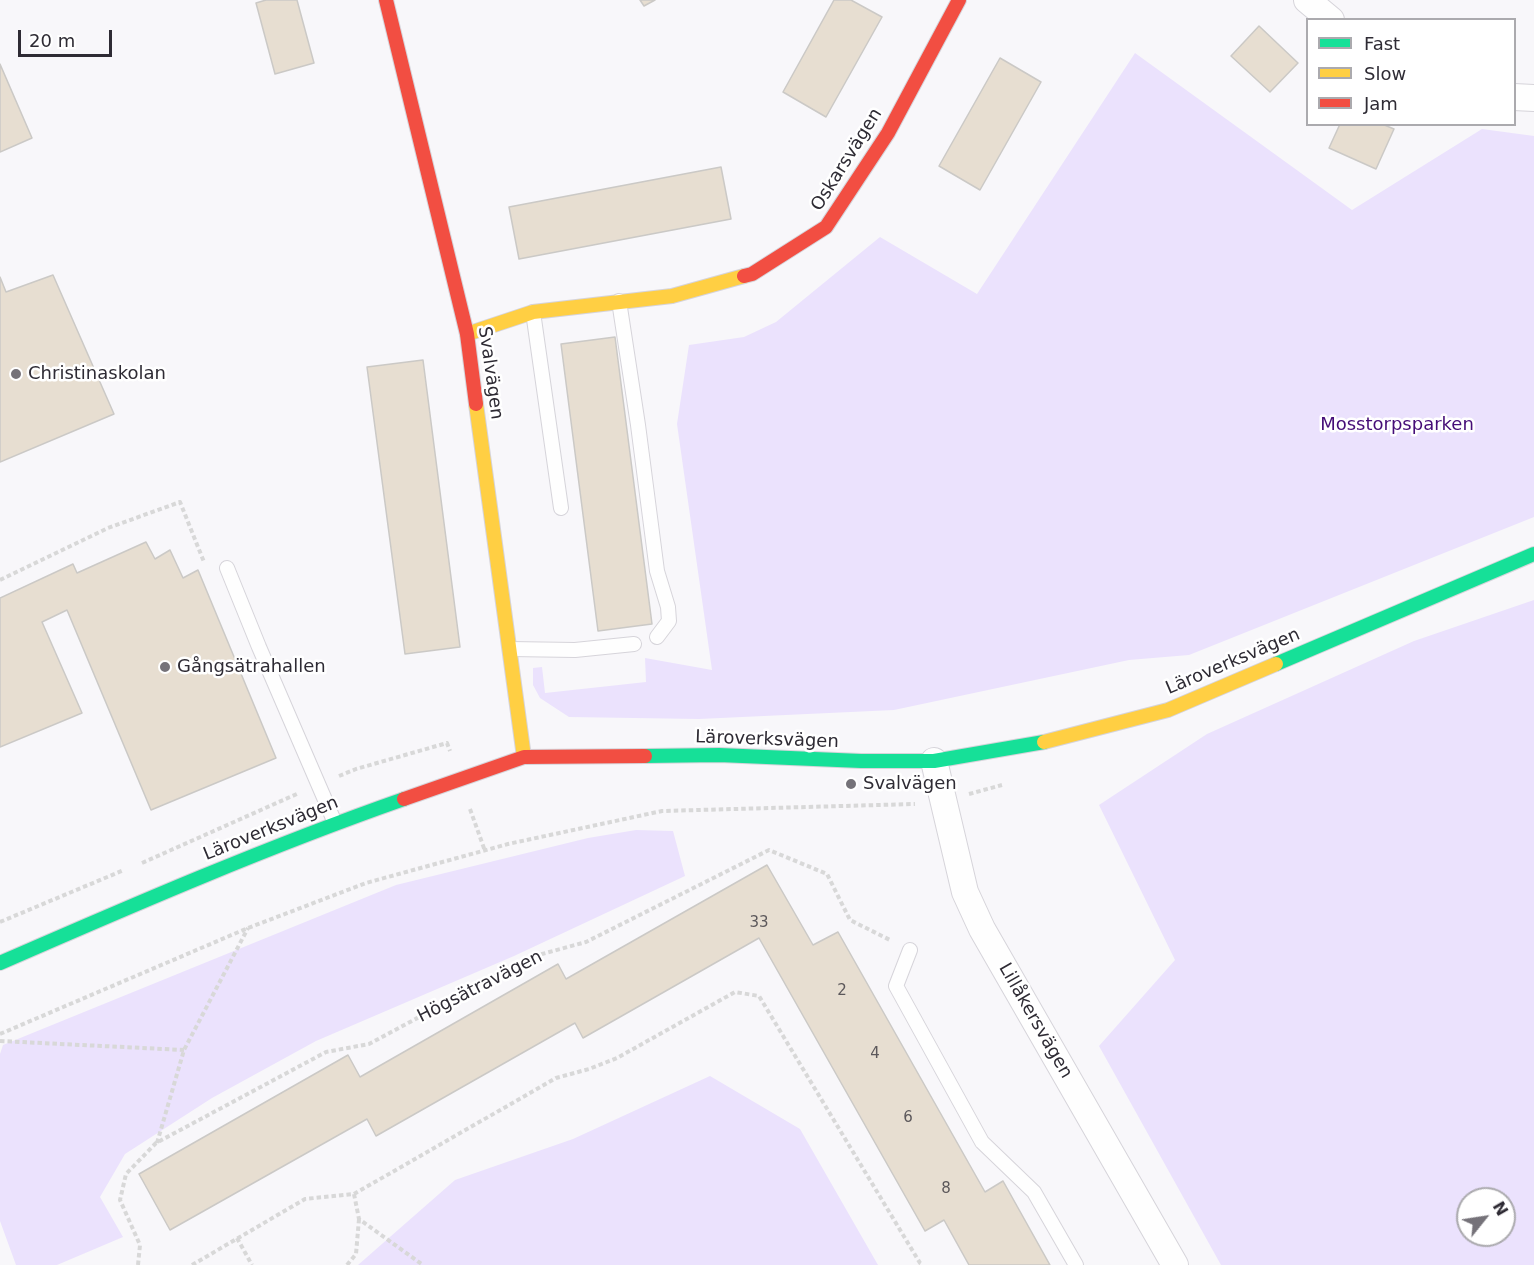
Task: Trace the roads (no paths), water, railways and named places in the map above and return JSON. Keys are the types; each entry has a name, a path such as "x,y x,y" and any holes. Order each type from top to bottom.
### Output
{"street":[{"name":"Svalvägen","path":"386,0 468,334 524,758"},
{"name":"Oskarsvägen","path":"468,334 533,312 672,296 752,274 826,227 888,133 959,0"},
{"path":"1307,0 1329,18"},
{"path":"1516,97 1534,98"},
{"name":"Läroverksvägen","path":"0,963 151,897 335,823 524,758 719,755 861,761 934,761 1056,740 1168,710 1534,554"},
{"name":"Lillåkersvägen","path":"934,761 965,892 982,929 1175,1265"}],"lane":[{"path":"619,301 657,572 668,607 669,621 657,637"},
{"path":"533,312 561,508"},
{"path":"227,568 335,823"},
{"path":"510,650 575,650 634,644"},
{"path":"910,950 896,986 982,1142 1034,1192 1076,1265"}],"place":[{"name":"Christinaskolan","path":"16,374"},
{"name":"Gångsätrahallen","path":"165,667"},
{"name":"Svalvägen","path":"851,784"}],"park label":[{"name":"Mosstorpsparken","path":"1397,425"}]}
